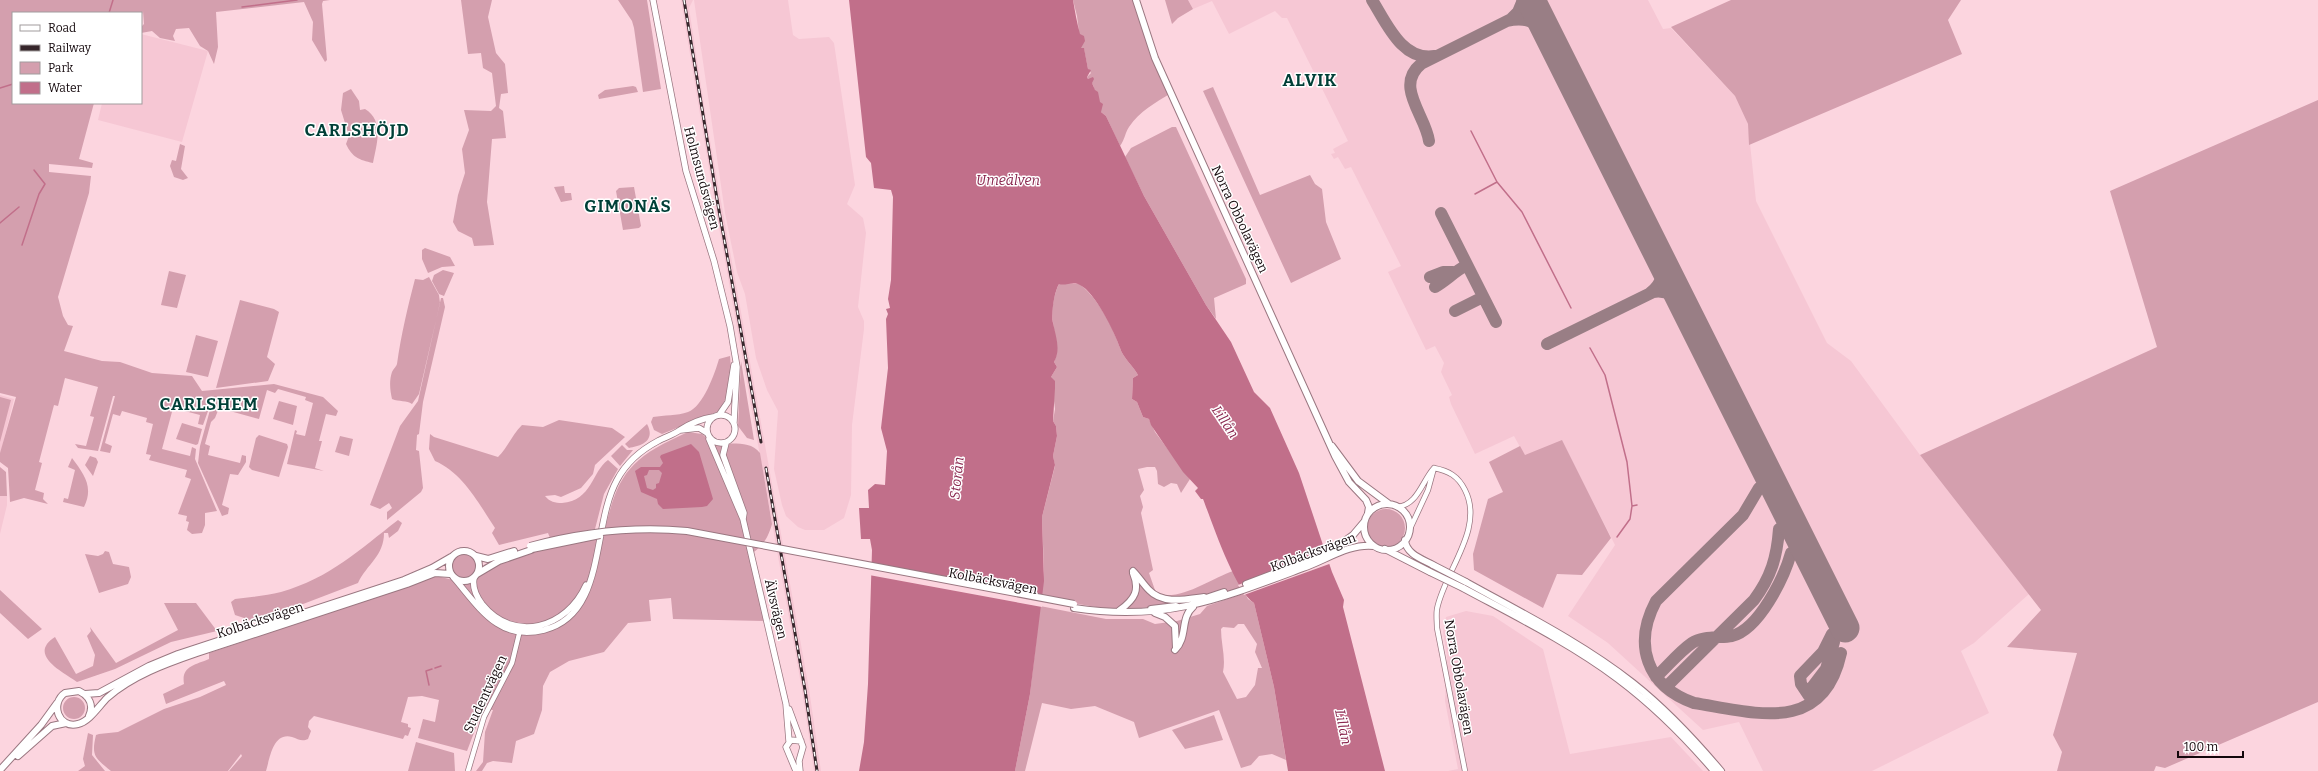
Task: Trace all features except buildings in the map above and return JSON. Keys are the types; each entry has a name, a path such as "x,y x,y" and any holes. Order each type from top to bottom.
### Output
{"highway":[{"name":"Norra Obbolavägen","path":"1136,0 1156,58 1344,475 1368,504 1368,514"},
{"name":"Norra Obbolavägen","path":"1331,444 1358,481 1389,504"},
{"path":"1385,549 1396,548 1405,540 1409,531 1407,518 1397,507 1389,504 1379,506 1368,514 1364,522 1365,533 1374,546 1385,549 1430,572 1464,585 1565,638 1632,682 1672,718 1721,771"},
{"name":"Kolbäcksvägen","path":"1338,551 1364,522"},
{"name":"Kolbäcksvägen","path":"476,556 488,559 515,550 604,535 660,533 697,536 1117,614 1154,612 1195,605 1338,551 1361,544 1374,546"},
{"path":"1405,540 1405,545 1410,552 1565,645 1616,678 1668,722 1714,771"},
{"name":"Kolbäcksvägen","path":"475,576 499,561 529,548"},
{"path":"461,551 470,552 476,556 479,568 475,576 462,582 452,576 448,563 451,557 461,551"},
{"name":"Kolbäcksvägen","path":"85,694 98,694 149,666 178,654 404,580 432,568 451,557"},
{"path":"1120,610 1132,600 1136,592 1137,585 1133,571 1149,590 1161,598 1182,600 1213,596"},
{"name":"Kolbäcksvägen","path":"89,716 125,685 177,660 407,584 435,573 452,576"},
{"name":"Kolbäcksvägen","path":"1074,606 1120,610 1177,606 1222,595"},
{"path":"1154,612 1165,617 1175,626 1177,631 1175,650 1181,642 1186,616 1195,605"},
{"path":"0,770 42,725 62,695 68,691 75,690 85,694 90,703 89,716 78,724 66,723 52,726 4,771"},
{"path":"57,703 58,715 66,723"}],"main road":[{"name":"Holmsundsvägen","path":"653,0 686,171 723,294 737,367 734,422"},
{"name":"Holmsundsvägen","path":"716,416 728,402 735,360"},
{"path":"708,435 707,423 716,416"},
{"path":"452,576 490,619 505,627 520,629 544,625 562,617 574,606 590,577 607,504 617,479 628,464 641,452 692,423 716,416 730,418 734,422 735,433 726,443 717,443 698,428 681,430"},
{"name":"Älvsvägen","path":"708,435 743,519"},
{"name":"Älvsvägen","path":"726,443 723,455 741,503 743,519 786,704 789,741"},
{"path":"475,576 475,592 488,610 504,622 520,629"},
{"name":"Älvsvägen","path":"786,704 801,742"},
{"path":"796,771 786,747 789,741 796,739 801,742 803,747 801,753 800,771"},
{"path":"789,753 794,756 801,753"}],"street":[{"path":"1397,507 1405,506 1411,502 1434,468"},
{"path":"1409,531 1434,476 1434,468"},
{"name":"Norra Obbolavägen","path":"1434,468 1449,472 1458,478 1469,498 1471,513 1466,538 1438,609 1437,628 1465,771"},
{"name":"Studentvägen","path":"468,771 484,717 512,663 520,629"}],"shaded area":[{"path":"681,0 693,0 689,8 706,118 809,689 821,771 814,771 802,690 715,205"},
{"path":"694,0 788,0 793,35 799,39 829,37 834,43 855,185 847,204 863,218 866,233 858,307 864,321 864,329 852,425 851,495 844,518 824,530 805,530 798,527 786,516 782,505 774,469 778,411 767,390 756,358 745,294 737,272 725,213"},
{"path":"1188,0 1648,0 1663,29 1671,28 1735,96 1744,113 1748,124 1756,201 1827,343 1851,361 1920,455 2029,594 1974,643 1961,651 1989,713 1872,771 1763,771 1739,722 1703,730 1608,643 1568,616 1615,545 1562,441 1525,456 1514,436 1475,454 1451,404 1449,397 1452,395 1441,372 1444,363 1435,346 1426,350 1388,272 1401,266 1351,167 1345,169 1338,157 1334,159 1331,154 1335,153 1333,149 1348,141 1287,18 1282,18 1275,11 1229,34 1212,1 1193,9"},
{"path":"142,34 208,51 182,142 98,120 102,104 142,104"},
{"path":"0,395 14,399 0,455"},
{"path":"0,496 7,496 7,505 0,534"},
{"path":"1466,611 1493,616 1543,649 1570,754 1671,737 1703,771 1448,771 1458,769 1445,701 1447,657 1443,632 1446,617"}],"green space":[{"path":"0,0 330,0 323,1 322,4 327,60 325,62 312,40 313,22 304,2 216,12 218,47 214,64 208,51 200,46 189,28 176,29 173,36 175,41 160,38 152,31 142,33 142,26 144,24 143,11 142,14 142,12 12,12 12,104 94,104 79,159 93,163 92,168 49,164 49,172 91,176 89,193 58,297 63,316 68,325 73,326 64,351 102,361 120,362 152,373 192,376 202,391 274,384 323,397 338,411 336,416 326,414 319,441 322,441 315,468 324,471 287,464 295,430 297,431 296,434 305,436 313,403 305,400 306,397 278,389 275,393 267,390 259,419 219,408 215,418 211,422 205,444 210,446 208,455 240,463 242,455 246,456 246,462 238,475 230,474 222,505 229,508 228,514 222,516 198,463 200,446 210,410 208,411 203,425 198,424 200,415 173,408 162,449 190,456 192,447 196,449 195,459 217,511 205,513 205,525 202,533 192,534 187,530 189,522 186,521 187,516 178,514 191,479 185,477 187,470 149,460 151,455 146,454 153,424 146,422 147,418 122,411 120,416 113,414 105,443 112,446 110,453 100,451 115,396 113,396 98,451 78,448 75,444 86,446 94,417 90,416 98,387 65,378 58,406 54,405 39,462 42,463 35,490 44,493 43,499 48,504 24,498 10,502 8,468 0,462 0,453 16,397 0,393"},
{"path":"461,0 492,0 488,17 496,53 505,64 508,93 501,94 499,108 503,111 506,138 492,139 487,202 494,245 474,246 472,238 458,231 453,222 458,195 465,173 462,149 469,130 464,110 491,111 496,106 492,73 483,68 481,53 468,54"},
{"path":"618,0 647,0 661,89 643,92 634,28 632,21"},
{"path":"1073,0 1136,0 1171,93 1148,108 1133,121 1120,146 1106,116 1101,112 1093,85 1087,77 1091,73 1088,69 1084,49 1081,48 1077,16"},
{"path":"1165,0 1188,0 1193,9 1178,18 1172,24"},
{"path":"1731,0 1961,0 1948,20 1962,54 1749,145 1748,124 1735,96 1671,27"},
{"path":"633,86 636,87 638,92 599,99 598,95 605,90"},
{"path":"1213,87 1260,195 1310,175 1315,184 1322,189 1326,222 1341,259 1291,283 1203,91"},
{"path":"351,89 359,101 360,110 365,109 375,120 378,134 373,163 364,161 353,155 346,144 349,136 341,110 343,93"},
{"path":"2318,100 2318,702 2165,768 2156,766 2154,771 2057,771 2062,752 2053,735 2077,653 2007,647 2041,610 1920,455 2157,347 2110,191"},
{"path":"1172,127 1176,127 1246,279 1246,284 1214,298 1216,319 1206,305 1144,196 1125,157 1131,148"},
{"path":"180,144 185,146 181,169 188,178 183,180 174,177 170,166 172,160 176,161"},
{"path":"564,186 565,193 571,193 572,200 561,202 554,187"},
{"path":"634,187 641,226 639,228 623,230 616,191 619,188"},
{"path":"425,248 450,257 455,266 442,267 428,273 422,259 422,250"},
{"path":"443,270 454,273 444,296 439,294 432,281 434,275"},
{"path":"169,271 186,275 177,308 161,305"},
{"path":"429,277 439,295 440,303 419,394 412,404 392,399 390,379 397,364 415,279 423,280"},
{"path":"1059,284 1080,284 1099,305 1117,339 1121,352 1138,375 1133,378 1132,399 1137,402 1143,417 1149,419 1155,432 1190,479 1181,493 1177,484 1171,483 1164,487 1158,484 1157,471 1155,467 1138,469 1144,490 1140,496 1143,507 1141,513 1153,570 1149,573 1156,593 1174,595 1195,588 1233,571 1243,590 1166,605 1120,609 1110,609 1061,601 1041,601 1044,571 1042,517 1055,466 1053,456 1057,436 1056,426 1053,421 1055,409 1051,377 1057,367 1054,362 1057,347 1052,312 1054,297"},
{"path":"441,298 443,298 445,307 423,402 419,434 417,435 416,450 419,451 423,488 421,492 387,520 387,512 392,508 389,503 380,509 370,505 400,426 418,401"},
{"path":"240,300 274,309 279,312 267,357 275,364 268,381 216,388"},
{"path":"196,335 218,341 208,377 186,372"},
{"path":"730,356 731,369 727,396 719,411 662,434 654,430 651,422 653,417 688,412 699,404 708,389 719,359"},
{"path":"741,361 754,440 747,438 738,426"},
{"path":"0,397 11,400 0,442"},
{"path":"279,401 297,406 293,425 273,419"},
{"path":"559,420 612,428 625,437 595,465 593,474 581,488 561,497 555,495 545,496 551,501 559,503 572,501 580,497 586,491 598,471 608,460 618,469 604,494 595,529 550,538 548,533 499,545 492,533 495,528 470,490 454,473 435,461 429,449 430,434 434,437 498,457 522,425 543,427"},
{"path":"182,423 202,429 198,444 196,445 176,439"},
{"path":"647,424 650,435 646,442 629,448 625,444"},
{"path":"688,432 702,434 717,442 748,445 760,453 772,524 764,541 759,548 751,554 768,621 673,619 671,598 649,600 651,621 628,623 604,652 569,661 550,672 543,686 542,710 534,734 516,741 512,763 493,761 487,763 482,771 476,771 483,762 485,732 493,710 483,709 467,751 418,738 423,719 435,722 439,700 422,696 408,697 401,722 408,724 408,727 411,728 408,736 405,735 403,739 314,716 309,721 308,727 311,731 308,739 302,740 286,736 280,738 276,742 273,747 266,771 229,771 242,756 241,754 228,771 111,771 101,763 96,756 94,748 96,735 118,732 164,709 200,697 226,685 224,681 166,704 163,694 184,684 185,673 187,670 194,665 209,659 209,653 437,576 457,581 474,578 485,564 581,540 603,538 614,499 620,484 628,472 638,461 651,451"},
{"path":"259,435 287,444 288,447 279,477 252,470 249,467 256,438"},
{"path":"340,436 353,439 349,456 335,452"},
{"path":"1562,440 1611,538 1582,575 1557,574 1543,608 1474,570 1473,554 1488,499 1503,492 1489,462 1520,446 1525,455"},
{"path":"622,445 627,450 633,450 620,466 611,456"},
{"path":"90,456 96,458 98,462 93,476 85,465"},
{"path":"72,458 84,475 88,487 87,500 84,507 63,502 64,498 68,499 75,470 68,467"},
{"path":"0,467 6,472 7,496 0,496"},
{"path":"1382,509 1390,509 1397,512 1402,517 1405,528 1402,539 1397,544 1390,547 1382,547 1375,544 1370,539 1367,532 1367,524 1370,517 1375,512"},
{"path":"398,520 402,523 398,531 389,538 388,533 384,533 381,548 378,554 358,583 256,622 235,615 231,602 235,599 281,592 314,579 343,562"},
{"path":"105,551 109,552 113,564 129,567 131,577 128,584 99,593 85,554 98,556 103,554"},
{"path":"464,554 472,558 476,566 472,574 464,578 456,574 452,566 456,558"},
{"path":"0,590 42,629 28,639 0,613"},
{"path":"1245,593 1248,599 1254,603 1274,687 1286,760 1272,754 1259,756 1251,765 1241,768 1219,710 1139,738 1134,722 1095,706 1071,709 1042,703 1025,771 1015,771 1030,694 1040,606 1106,619 1143,619 1155,624 1177,621 1200,614 1207,606","holes":["1238,624 1244,624 1257,644 1255,652 1262,668 1258,668 1255,685 1246,697 1237,699 1223,672 1224,661 1221,629 1223,627 1234,628"]},
{"path":"164,603 196,603 217,631 171,642 115,669 77,682 57,668 46,657 45,650 47,644 55,637 76,674 93,666 95,655 87,636 91,631 90,627 116,663 178,630"},
{"path":"74,697 78,698 84,704 84,712 78,718 74,719 70,718 64,712 63,708 64,704 70,698"},
{"path":"1214,715 1223,740 1185,749 1172,730"},
{"path":"88,733 93,735 92,755 105,771 78,771 85,766 83,759"},
{"path":"416,742 454,753 455,771 408,771"}],"water":[{"name":"Umeälven","path":"849,0 1073,0 1080,34 1084,36 1085,41 1081,48 1084,48 1088,69 1091,70 1087,77 1088,79 1093,77 1094,79 1092,83 1095,90 1098,92 1100,102 1103,104 1101,112 1106,116 1144,196 1206,305 1231,342 1254,392 1270,408 1299,473 1332,572 1344,600 1343,607 1385,771 1288,771 1274,687 1254,603 1239,585 1232,571 1203,499 1201,499 1195,491 1198,488 1183,472 1151,425 1149,419 1143,417 1137,402 1132,399 1133,378 1138,375 1121,352 1114,333 1104,314 1086,289 1075,283 1059,284 1053,303 1052,319 1058,348 1054,362 1057,367 1051,377 1055,381 1053,421 1056,426 1057,436 1053,456 1055,465 1042,517 1044,581 1030,694 1015,771 859,771 864,742 868,684 872,550 870,539 861,539 859,508 869,508 868,490 875,484 885,485 887,451 881,428 888,368 886,319 888,314 886,309 890,308 888,299 891,280 893,197 891,190 874,188 871,163 866,157"},
{"path":"691,444 699,452 713,499 707,506 663,509 658,504 657,499 641,492 635,471 641,467 660,467 663,463 660,457 661,455","holes":["649,470 659,470 662,473 659,483 656,484 656,488 653,490 647,488 644,476 647,475"]}],"pier":[{"path":"1328,550 1332,563 1244,595 1238,585"},
{"path":"869,563 1044,596 1042,607 869,575"}],"waterway":[{"path":"109,12 113,0"},
{"path":"242,7 297,0"},
{"path":"0,88 12,84"},
{"path":"1471,131 1497,182 1522,212 1571,308"},
{"path":"22,245 39,194 45,184 34,170"},
{"path":"1475,194 1497,182"},
{"path":"0,223 19,207"},
{"path":"1590,348 1605,375 1627,462 1632,506 1637,505"},
{"path":"1617,537 1630,519 1632,506"},
{"path":"435,668 441,666"},
{"path":"429,685 426,671 432,669"}],"taxiway":[{"path":"1372,0 1389,29 1404,47 1413,53 1423,56 1435,56"},
{"path":"1429,141 1427,131 1411,91 1410,82 1413,73 1421,64 1511,19 1518,12 1523,0"},
{"path":"1507,21 1519,19 1529,21 1538,25 1547,32"},
{"path":"1441,213 1496,322"},
{"path":"1650,293 1660,281 1662,273 1660,258"},
{"path":"1435,287 1467,265"},
{"path":"1430,277 1443,272 1453,272"},
{"path":"1547,344 1653,292 1659,291 1668,293 1686,310"},
{"path":"1455,311 1483,297"},
{"path":"1759,488 1743,515 1656,601 1649,617 1645,633 1645,648 1648,662 1655,675 1665,686 1678,696 1694,703 1763,713 1784,712 1803,707 1819,697 1832,679 1841,653"},
{"path":"1666,687 1754,600 1765,583 1775,558 1779,529"},
{"path":"1656,677 1692,643 1706,638 1732,636 1752,624 1769,601 1783,576 1791,553"},
{"path":"1809,696 1801,684 1800,676 1823,652 1832,634"},
{"path":"1811,700 1810,690 1826,669 1834,642"}],"runway":[{"path":"1531,0 1845,628"}],"railway":[{"path":"684,0 718,205 761,442"},
{"path":"766,468 805,690 817,771"}],"district":[{"name":"ALVIK","path":"1310,80"},
{"name":"CARLSHÖJD","path":"357,130"},
{"name":"GIMONÄS","path":"628,206"},
{"name":"CARLSHEM","path":"209,404"}],"water label":[{"name":"Lillån","path":"1225,422"},
{"name":"Storån","path":"957,478"},
{"name":"Lillån","path":"1343,727"}]}
